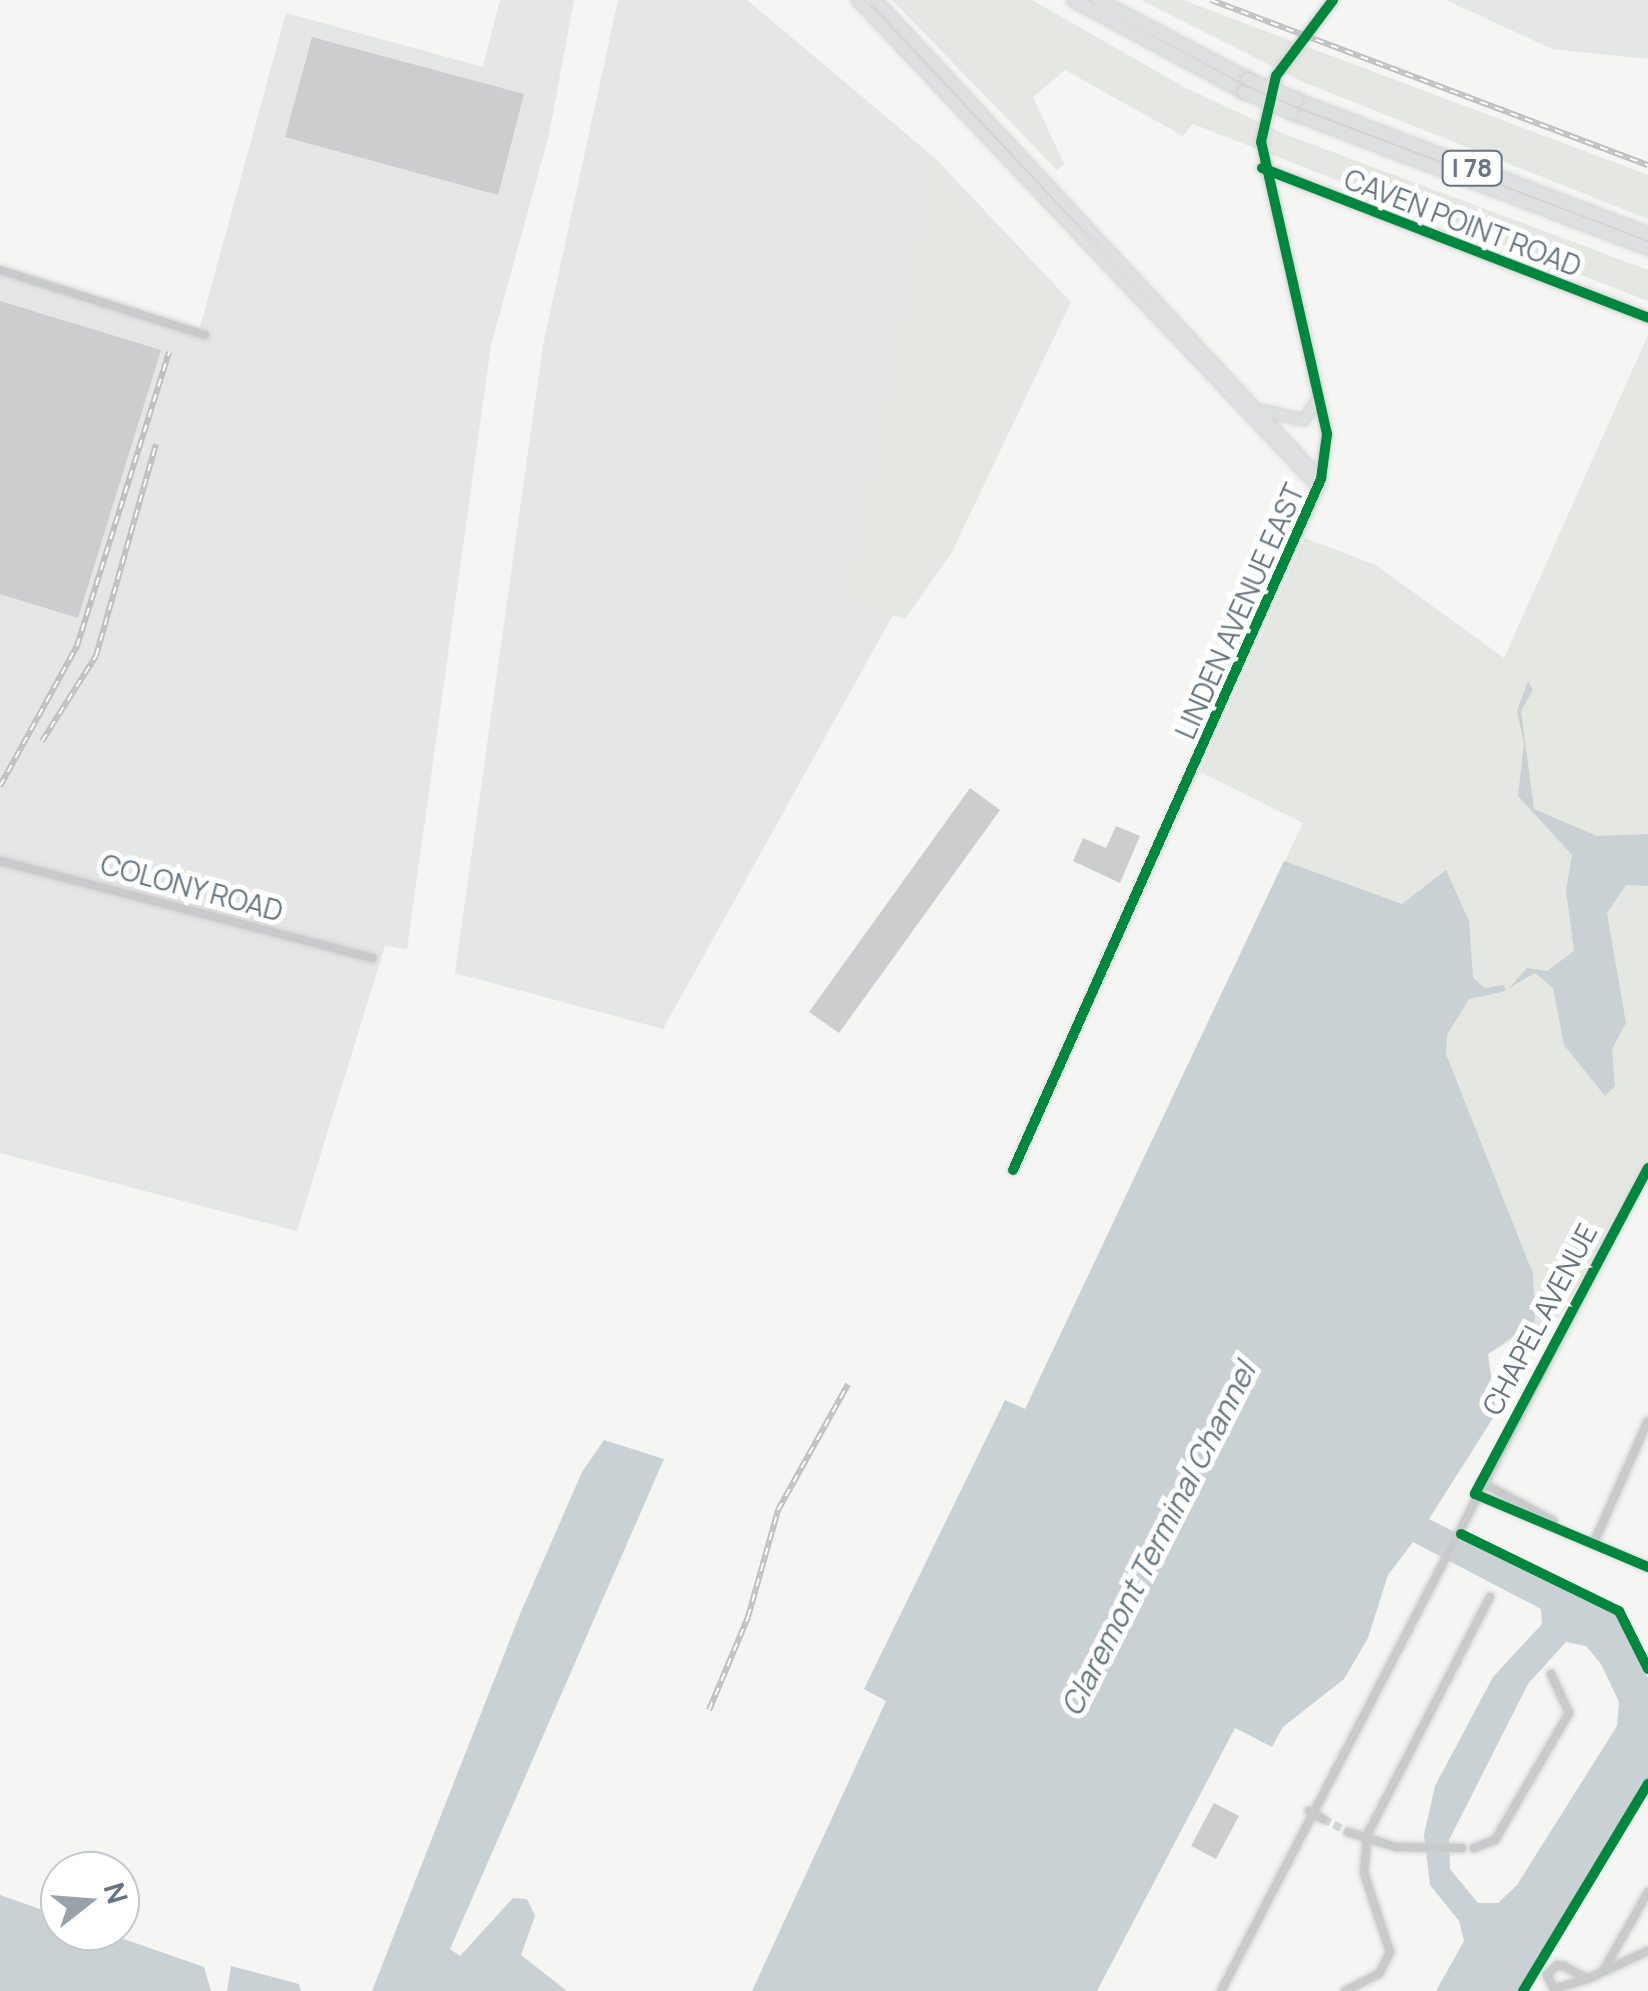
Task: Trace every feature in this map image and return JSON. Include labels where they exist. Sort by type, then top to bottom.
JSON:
[{"type":"highway","name":"I 78","points":[[1073,0],[1294,106],[1648,248]]},
{"type":"highway","name":"I 78","points":[[1098,0],[1246,85]]},
{"type":"highway","name":"I 78","points":[[1294,106],[1648,234]]},
{"type":"street","points":[[856,0],[1320,484]]},
{"type":"street","points":[[876,0],[1259,409],[1320,484]]},
{"type":"street","name":"LINDEN AVENUE EAST","points":[[1012,1170],[1320,484],[1327,441],[1262,168],[1267,94],[1333,0]]},
{"type":"street","name":"CAVEN POINT ROAD","points":[[1262,168],[1648,318]]},
{"type":"street","points":[[0,270],[205,336]]},
{"type":"street","points":[[1259,409],[1298,421],[1319,398]]},
{"type":"street","name":"COLONY ROAD","points":[[0,861],[372,958]]},
{"type":"street","name":"CHAPEL AVENUE","points":[[1221,1991],[1309,1811],[1648,1168]]},
{"type":"street","points":[[1595,1540],[1648,1421]]},
{"type":"street","points":[[1480,1482],[1561,1527]]},
{"type":"street","points":[[1475,1494],[1647,1563]]},
{"type":"street","points":[[1346,1991],[1382,1971],[1390,1952],[1366,1882],[1365,1840],[1490,1597]]},
{"type":"street","points":[[1474,1848],[1495,1840],[1570,1713],[1551,1674]]},
{"type":"street","points":[[1309,1811],[1323,1819]]},
{"type":"street","points":[[1348,1832],[1365,1840],[1458,1848]]},
{"type":"street","points":[[1602,1972],[1648,1892]]},
{"type":"street","points":[[1617,1946],[1630,1959]]},
{"type":"street","points":[[1587,1979],[1557,1965],[1547,1980],[1560,1990],[1587,1979],[1648,1951]]},
{"type":"shaded area","points":[[500,0],[574,0],[549,135],[491,345],[407,949],[385,946],[297,1231],[0,1153],[0,270],[199,331],[286,13],[483,67]]},
{"type":"shaded area","points":[[618,0],[747,0],[935,158],[847,600],[893,615],[663,1029],[455,973],[543,345]]},
{"type":"shaded area","points":[[892,0],[1032,0],[1184,87],[1282,133],[1648,270],[1648,301],[1193,124],[1183,136],[1065,70],[1033,97],[1064,164],[1057,170]]},
{"type":"shaded area","points":[[1141,0],[1183,0],[1648,175],[1648,219],[1303,82]]},
{"type":"shaded area","points":[[1446,0],[1648,0],[1648,59],[1552,49]]},
{"type":"shaded area","points":[[935,158],[1071,302],[952,552],[905,619],[847,601]]},
{"type":"shaded area","points":[[1648,335],[1648,1180],[1545,1338],[1531,1329],[1488,1354],[1496,1413],[1460,1471],[1258,916],[1303,823],[1200,772],[1305,538],[1376,565],[1504,658]]},
{"type":"water","points":[[1528,681],[1533,690],[1521,711],[1534,809],[1597,836],[1648,834],[1648,886],[1626,885],[1607,913],[1626,1023],[1612,1049],[1615,1086],[1605,1096],[1564,1045],[1553,988],[1535,973],[1509,988],[1527,968],[1547,971],[1574,951],[1566,890],[1572,855],[1518,796],[1524,743],[1517,711]]},
{"type":"water","name":"Claremont Terminal Channel","points":[[1284,861],[1402,904],[1446,870],[1469,921],[1473,978],[1485,988],[1504,985],[1506,991],[1469,999],[1447,1035],[1446,1054],[1533,1274],[1535,1321],[1488,1354],[1496,1413],[1429,1519],[1615,1613],[1648,1678],[1648,1779],[1519,1991],[1436,1991],[1464,1941],[1459,1921],[1430,1885],[1424,1835],[1435,1786],[1493,1677],[1542,1624],[1541,1609],[1413,1542],[1388,1575],[1368,1638],[1344,1679],[1283,1727],[1272,1747],[1235,1728],[1097,1991],[752,1991],[886,1701],[864,1689],[1005,1400],[1025,1409]],"holes":[[[1566,1642],[1586,1646],[1601,1664],[1619,1702],[1617,1726],[1517,1885],[1498,1903],[1478,1903],[1450,1869],[1449,1840],[1528,1684]]]},
{"type":"water","points":[[604,1440],[664,1459],[450,1949],[460,1956],[513,1898],[527,1899],[535,1916],[521,1955],[567,1991],[372,1991],[520,1614],[582,1472]]},
{"type":"water","points":[[0,1895],[40,1909],[40,1951],[140,1951],[140,1945],[204,1967],[211,1991],[0,1991]]},
{"type":"water","points":[[231,1966],[299,1984],[301,1991],[227,1991]]},
{"type":"building","points":[[312,37],[524,94],[498,195],[285,137]]},
{"type":"building","points":[[0,301],[161,350],[78,618],[0,594]]},
{"type":"building","points":[[970,788],[1000,810],[839,1033],[809,1012]]},
{"type":"building","points":[[1116,826],[1140,836],[1120,883],[1073,861],[1083,838],[1106,848]]},
{"type":"building","points":[[1214,1803],[1239,1816],[1216,1859],[1191,1846]]},
{"type":"tunnel","points":[[1323,1819],[1348,1832]]},
{"type":"railway","points":[[1211,0],[1648,165]]},
{"type":"railway","points":[[0,786],[77,646],[169,352]]},
{"type":"railway","points":[[42,741],[96,656],[156,444]]},
{"type":"railway","points":[[709,1710],[748,1617],[778,1510],[848,1384]]},
{"type":"cycle path","points":[[1013,1170],[1321,479],[1327,434],[1261,142],[1276,76],[1333,0]]},
{"type":"cycle path","points":[[1262,168],[1648,318]]},
{"type":"cycle path","points":[[1648,1168],[1475,1494],[1648,1567]]},
{"type":"cycle path","points":[[1461,1534],[1619,1611],[1648,1669]]},
{"type":"cycle path","points":[[1523,1991],[1648,1784]]}]
